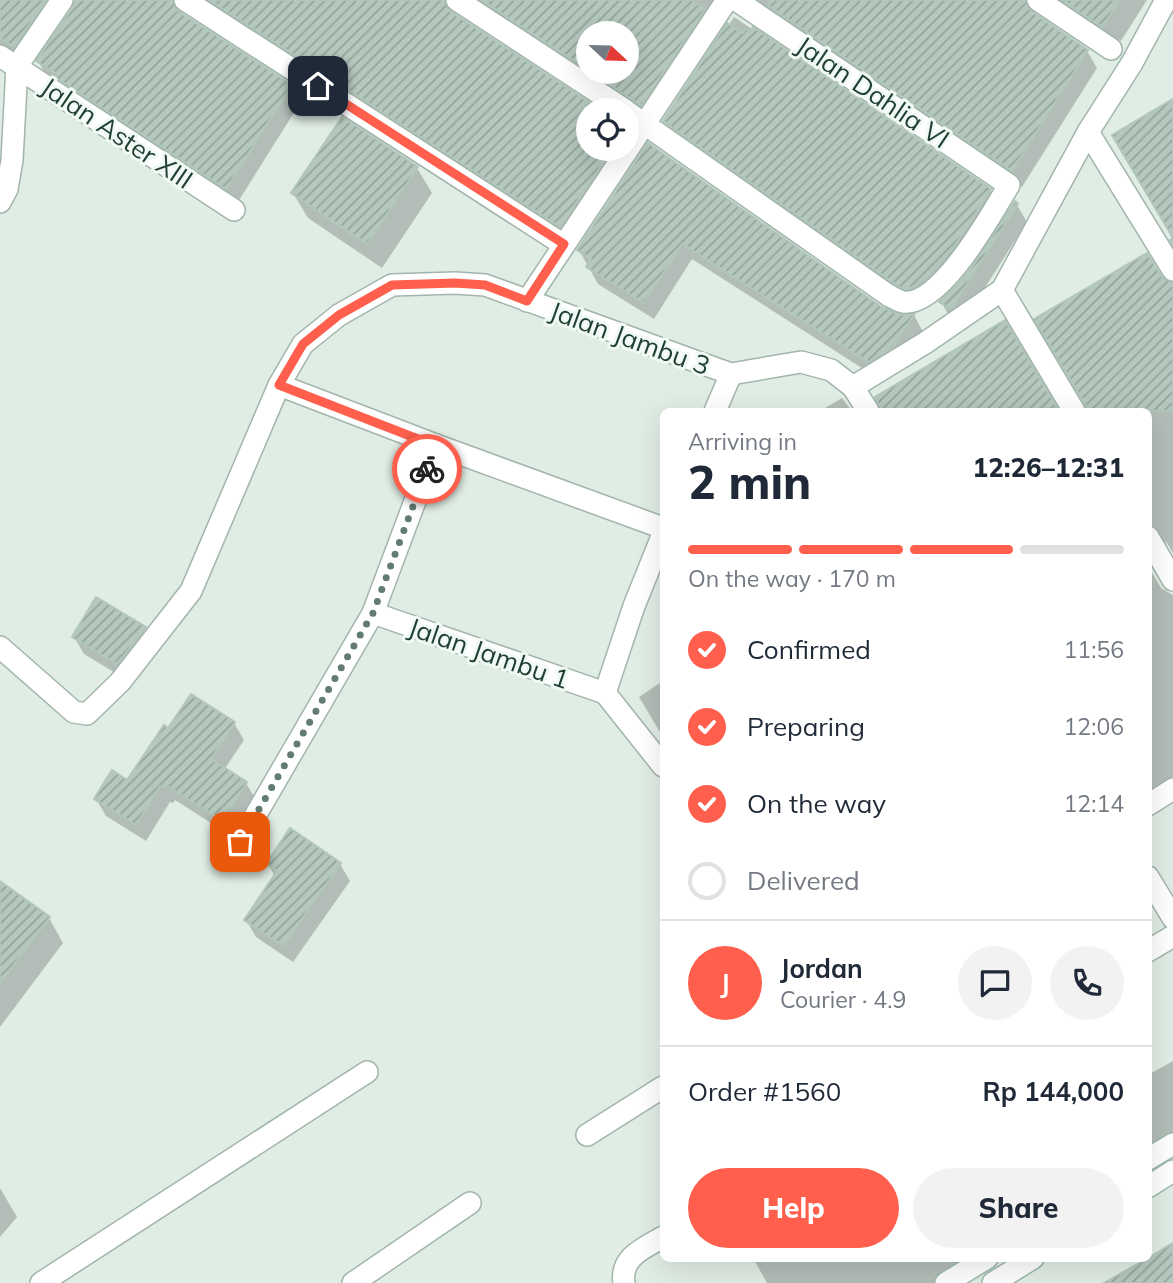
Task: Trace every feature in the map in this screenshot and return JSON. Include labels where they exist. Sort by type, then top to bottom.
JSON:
[{"type":"street","points":[[0,202],[7,189],[12,160],[9,61],[62,0]]},
{"type":"street","points":[[185,0],[564,244]]},
{"type":"street","points":[[457,0],[606,98]]},
{"type":"street","points":[[639,107],[727,0]]},
{"type":"street","name":"Jalan Dahlia VI","points":[[639,120],[888,295],[903,302],[935,291],[977,238],[1009,185],[736,0]]},
{"type":"street","points":[[1038,0],[1111,49]]},
{"type":"street","points":[[853,387],[925,343],[1002,290],[1088,132],[1132,63],[1166,0]]},
{"type":"street","name":"Jalan Aster XIII","points":[[9,61],[234,210]]},
{"type":"street","points":[[1088,132],[1173,270]]},
{"type":"street","points":[[527,301],[564,244],[608,161]]},
{"type":"street","name":"Jalan Jambu 3","points":[[0,647],[74,712],[87,714],[120,682],[191,591],[279,385],[303,344],[339,315],[392,285],[485,285],[730,374]]},
{"type":"street","points":[[1002,290],[1072,408]]},
{"type":"street","points":[[716,408],[730,374],[801,362],[831,370],[853,387],[866,408]]},
{"type":"street","points":[[279,385],[436,446],[660,527]]},
{"type":"street","points":[[240,842],[373,613],[436,446]]},
{"type":"street","points":[[660,541],[634,606],[605,693],[660,762]]},
{"type":"street","points":[[1152,544],[1173,579]]},
{"type":"street","name":"Jalan Jambu 1","points":[[373,613],[605,693]]},
{"type":"street","points":[[1152,802],[1173,789]]},
{"type":"street","points":[[1152,884],[1173,918]]},
{"type":"street","points":[[1152,949],[1173,936]]},
{"type":"street","points":[[41,1283],[367,1072]]},
{"type":"street","points":[[587,1135],[660,1089]]},
{"type":"street","points":[[1152,1157],[1173,1144]]},
{"type":"street","points":[[1152,1184],[1173,1171]]},
{"type":"street","points":[[353,1283],[470,1203]]},
{"type":"street","points":[[624,1283],[622,1273],[631,1256],[660,1239]]},
{"type":"street","points":[[946,1283],[980,1262]]},
{"type":"street","points":[[998,1272],[1023,1262]]},
{"type":"building","points":[[0,0],[46,0],[14,47],[0,38]]},
{"type":"building","points":[[75,0],[172,0],[178,11],[292,85],[226,189],[55,77],[57,74],[36,61]]},
{"type":"building","points":[[209,0],[444,0],[450,11],[583,98],[576,98],[576,161],[604,161],[560,227]]},
{"type":"building","points":[[481,0],[691,0],[705,9],[641,106],[639,98],[629,98],[609,84],[639,84],[639,21],[576,21],[576,62]]},
{"type":"building","points":[[770,0],[1025,0],[1031,11],[1088,50],[1012,171],[767,5]]},
{"type":"building","points":[[1062,0],[1120,0],[1102,27]]},
{"type":"building","points":[[727,23],[743,33],[745,29],[750,32],[753,27],[991,189],[953,248],[925,279],[904,289],[895,284],[663,121]]},
{"type":"building","points":[[1173,99],[1173,238],[1112,135]]},
{"type":"building","points":[[342,117],[418,167],[367,244],[291,193]]},
{"type":"building","points":[[648,143],[880,306],[900,315],[915,313],[893,347],[868,362],[682,244],[644,303],[586,267],[591,259],[577,250],[636,161],[639,161]]},
{"type":"building","points":[[1015,201],[1018,204],[951,309],[939,302],[974,264]]},
{"type":"building","points":[[1147,253],[1162,277],[1173,283],[1173,411],[1152,411],[1152,408],[1086,408],[1034,319]]},
{"type":"building","points":[[1005,320],[1057,408],[880,408],[875,397]]},
{"type":"building","points":[[96,597],[146,627],[117,664],[72,637]]},
{"type":"building","points":[[191,694],[235,722],[211,759],[247,782],[223,821],[165,785],[160,786],[136,825],[94,799],[112,770],[127,780],[164,725],[168,728]]},
{"type":"building","points":[[290,828],[341,863],[283,946],[244,920],[277,871],[266,864]]},
{"type":"building","points":[[0,881],[50,917],[0,983]]},
{"type":"building","points":[[1173,1243],[1173,1283],[1104,1283],[1141,1262],[1152,1262],[1152,1256]]},
{"type":"way so far","points":[[240,842],[373,613],[427,469]]},
{"type":"route","points":[[318,86],[564,244],[527,301],[485,285],[392,285],[339,315],[303,344],[279,385],[436,446],[427,469]]}]
